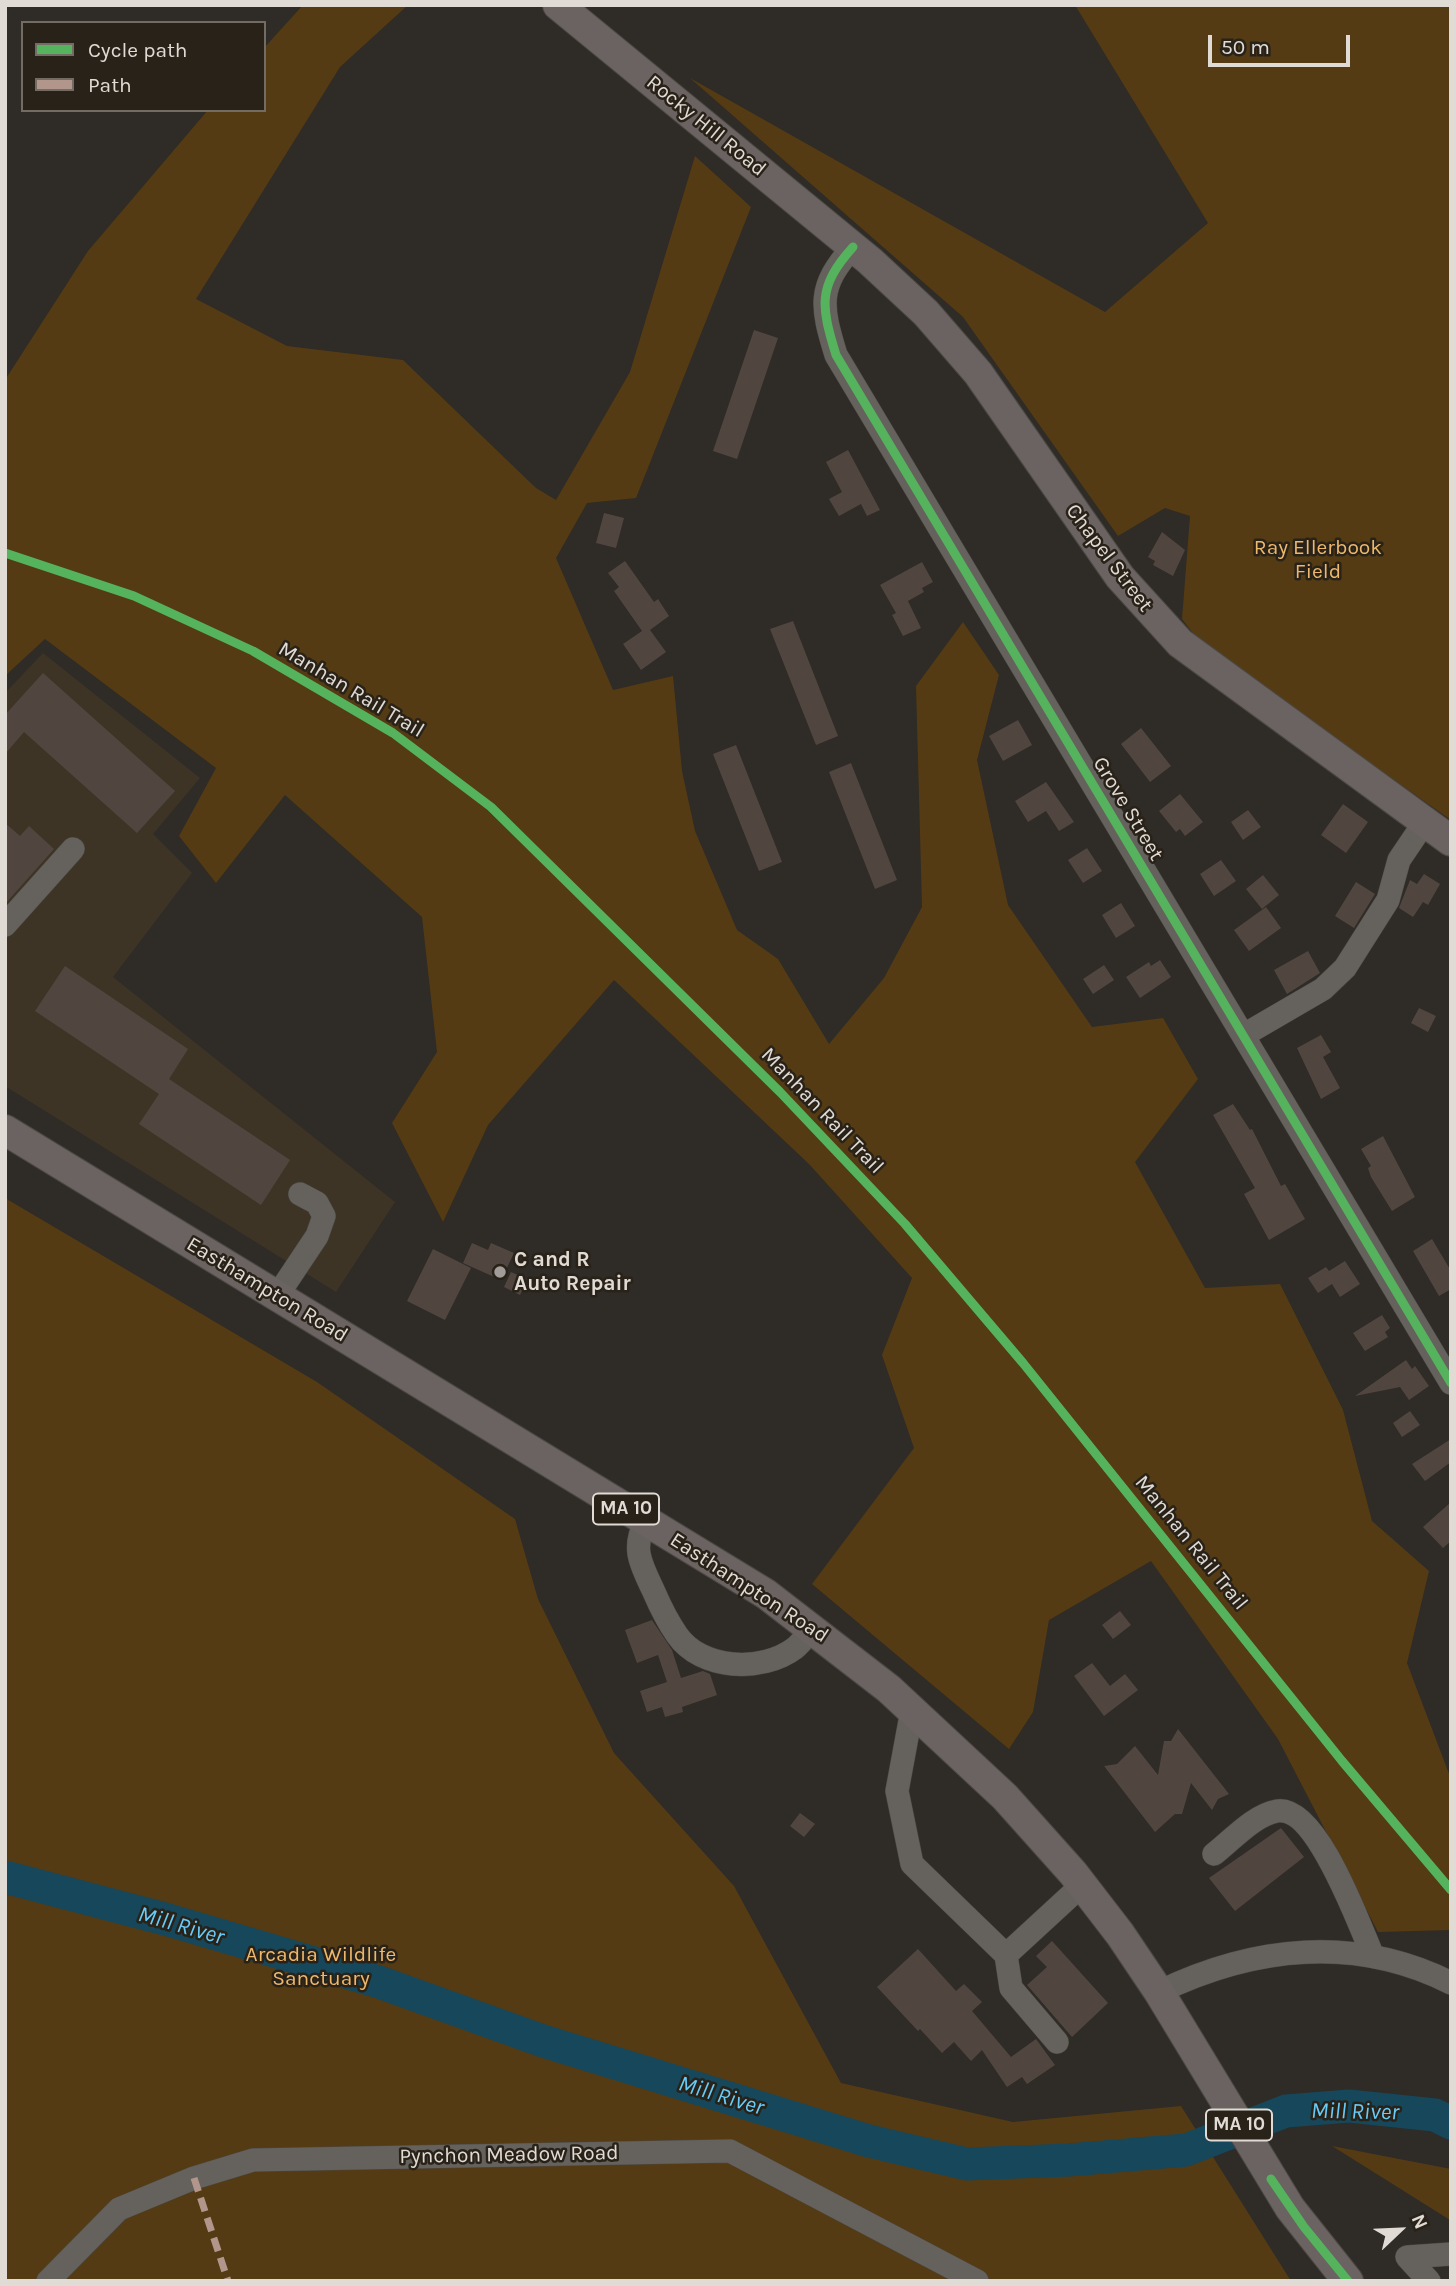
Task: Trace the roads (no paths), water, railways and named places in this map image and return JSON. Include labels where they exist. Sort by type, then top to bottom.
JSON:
[{"type":"main road","name":"Rocky Hill Road","points":[[558,5],[853,247]]},
{"type":"main road","name":"Chapel Street","points":[[853,247],[945,332],[978,373],[1120,577],[1153,617],[1204,662],[1451,841]]},
{"type":"main road","name":"Easthampton Road","points":[[5,1130],[766,1594],[813,1628],[912,1710],[1004,1797],[1082,1885],[1159,1992]]},
{"type":"main road","name":"MA 10","points":[[1159,1992],[1271,2179],[1290,2208],[1348,2281]]},
{"type":"street","name":"Grove Street","points":[[853,247],[827,281],[824,296],[825,320],[836,355],[1451,1383]]},
{"type":"street","points":[[1244,1035],[1323,989],[1345,968],[1388,900],[1399,860],[1424,823]]},
{"type":"street","points":[[5,925],[73,849]]},
{"type":"street","points":[[277,1296],[317,1236],[324,1216],[317,1203],[300,1195]]},
{"type":"street","points":[[646,1521],[637,1538],[643,1567],[678,1636],[700,1656],[740,1665],[764,1660],[794,1649],[813,1628]]},
{"type":"street","points":[[912,1710],[897,1791],[912,1864],[1006,1955],[1011,1988],[1057,2042]]},
{"type":"street","points":[[1214,1854],[1260,1818],[1277,1811],[1292,1812],[1305,1823],[1333,1867],[1372,1954]]},
{"type":"street","points":[[1006,1955],[1082,1885]]},
{"type":"street","points":[[1159,1992],[1208,1969],[1257,1957],[1340,1951],[1372,1954],[1418,1968],[1451,1983]]},
{"type":"street","name":"Pynchon Meadow Road","points":[[48,2281],[119,2209],[194,2178],[253,2160],[730,2151],[977,2281]]},
{"type":"street","points":[[1429,2281],[1407,2257],[1451,2253]]},
{"type":"waterway","name":"Mill River","points":[[5,1877],[165,1919],[379,1982],[543,2041],[869,2141],[967,2164],[1069,2160],[1186,2150],[1286,2111],[1349,2106],[1435,2115],[1451,2123]]},
{"type":"place","name":"C and R Auto Repair","points":[[500,1272]]},
{"type":"park label","name":"Ray Ellerbook Field","points":[[1318,560]]},
{"type":"park label","name":"Arcadia Wildlife Sanctuary","points":[[321,1967]]}]
